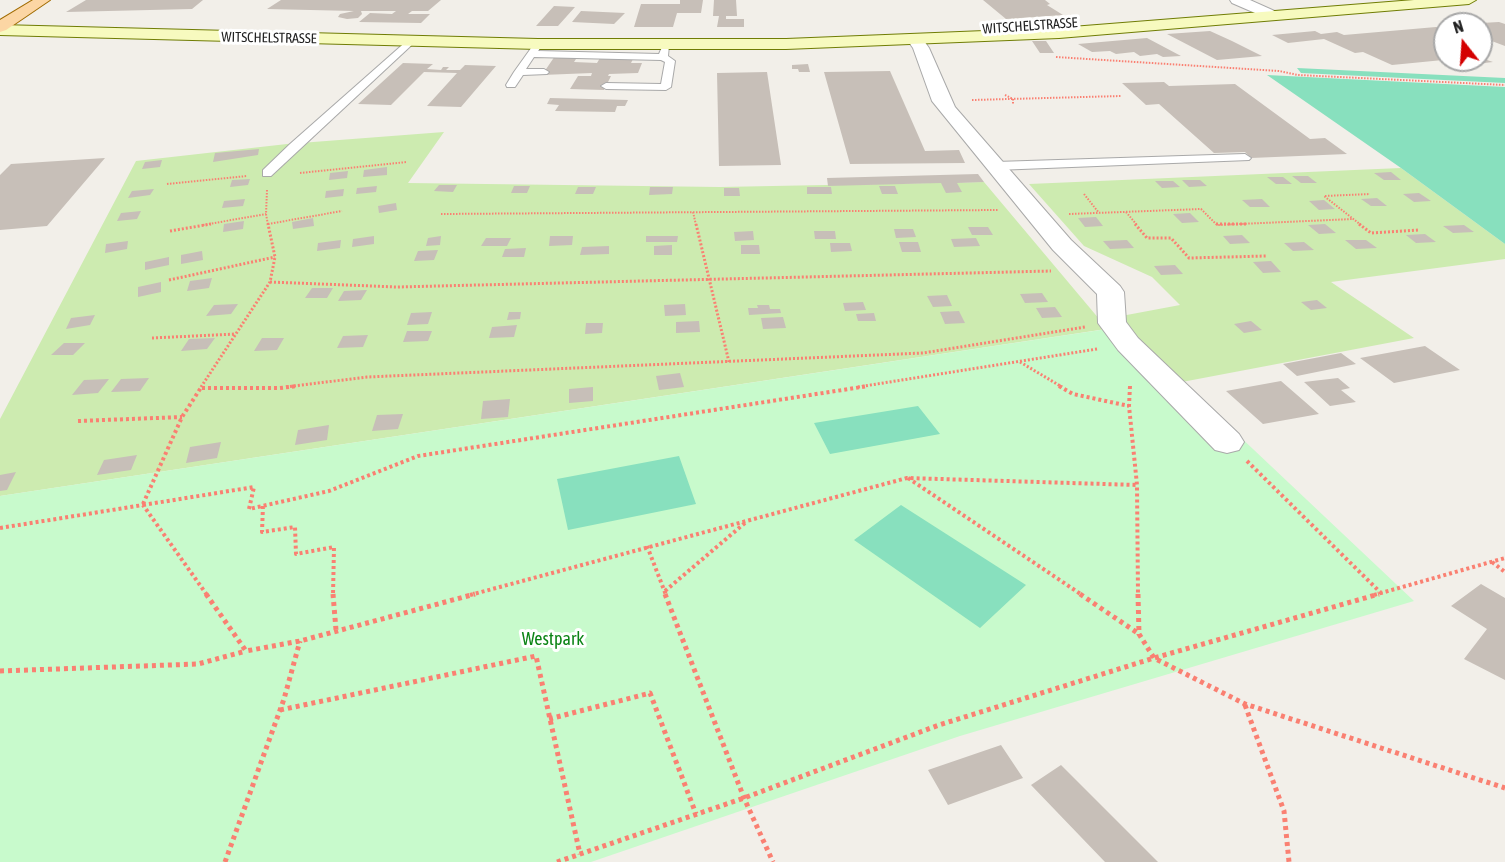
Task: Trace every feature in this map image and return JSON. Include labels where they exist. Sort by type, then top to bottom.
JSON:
[{"type":"main road","points":[[3,21],[18,0]]},
{"type":"main road","points":[[3,21],[43,0]]},
{"type":"street","points":[[1237,0],[1274,16]]},
{"type":"street","name":"WITSCHELSTRASSE","points":[[3,21],[288,28],[531,55],[969,29],[1380,0]]},
{"type":"street","name":"WITSCHELSTRASSE","points":[[672,46],[916,41],[1079,32],[1414,2],[1469,0]]},
{"type":"street","name":"WITSCHELSTRASSE","points":[[3,21],[273,38],[412,41],[531,55]]},
{"type":"street","points":[[273,38],[288,28]]},
{"type":"street","points":[[916,41],[921,48],[941,101],[1035,212],[1110,292],[1120,333],[1227,442]]},
{"type":"lane","points":[[267,175],[294,146],[412,41]]},
{"type":"lane","points":[[531,55],[585,59],[672,46]]},
{"type":"lane","points":[[672,46],[666,87],[609,83],[650,72],[654,62],[672,46]]},
{"type":"lane","points":[[531,55],[548,66],[531,55]]},
{"type":"lane","points":[[511,85],[531,55]]},
{"type":"lane","points":[[996,166],[1245,158]]},
{"type":"path","points":[[1050,57],[1280,71],[1298,75],[1505,85]]},
{"type":"path","points":[[1005,95],[1013,99]]},
{"type":"path","points":[[941,101],[1121,96]]},
{"type":"path","points":[[1013,99],[1013,104]]},
{"type":"path","points":[[167,184],[407,162]]},
{"type":"path","points":[[143,505],[182,417],[270,282],[275,257],[266,214],[267,175]]},
{"type":"path","points":[[1084,194],[1100,213]]},
{"type":"path","points":[[1370,194],[1324,196],[1371,233],[1419,230]]},
{"type":"path","points":[[441,214],[1100,213],[1201,209],[1217,225],[1353,219]]},
{"type":"path","points":[[268,224],[342,211]]},
{"type":"path","points":[[693,212],[729,362]]},
{"type":"path","points":[[1126,212],[1147,238],[1171,238],[1189,258],[1266,256]]},
{"type":"path","points":[[170,231],[266,214]]},
{"type":"path","points":[[169,280],[275,257]]},
{"type":"path","points":[[270,282],[397,287],[1088,270]]},
{"type":"path","points":[[202,388],[280,388],[368,377],[923,353],[1120,333]]},
{"type":"path","points":[[0,528],[254,487],[249,509],[329,491],[418,456],[1018,362],[1120,333]]},
{"type":"path","points":[[1120,333],[1137,485],[1140,634]]},
{"type":"path","points":[[152,338],[236,334]]},
{"type":"path","points":[[1018,362],[1072,394],[1129,406]]},
{"type":"path","points":[[78,421],[182,417]]},
{"type":"path","points":[[1227,442],[1382,594]]},
{"type":"path","points":[[0,671],[198,664],[246,651],[300,641],[907,478],[1137,485]]},
{"type":"path","points":[[907,478],[1140,634],[1154,658],[1245,704],[1505,788]]},
{"type":"path","points":[[143,505],[246,651]]},
{"type":"path","points":[[263,506],[262,532],[295,527],[296,554],[334,547],[332,576],[336,630]]},
{"type":"path","points":[[665,591],[749,519]]},
{"type":"path","points":[[647,546],[744,798],[772,862]]},
{"type":"path","points":[[557,862],[744,798],[939,724],[1154,658],[1505,558]]},
{"type":"path","points":[[1491,561],[1505,572]]},
{"type":"path","points":[[225,862],[280,710],[300,641]]},
{"type":"path","points":[[280,710],[536,656],[580,854]]},
{"type":"path","points":[[549,718],[650,693],[696,814]]},
{"type":"path","points":[[1245,704],[1284,811],[1289,862]]},
{"type":"green space","points":[[1297,68],[1505,78],[1505,83],[1301,73]]},
{"type":"green space","points":[[1267,75],[1505,87],[1505,244],[1401,168]]},
{"type":"green space","points":[[444,132],[408,183],[720,187],[984,182],[1100,320],[1180,305],[1152,277],[1084,246],[1029,184],[1401,168],[1505,244],[1505,259],[1331,282],[1414,338],[1182,382],[1126,326],[0,496],[0,419],[136,161],[287,144]]},
{"type":"green space","name":"Westpark","points":[[1127,326],[1182,382],[1414,601],[960,736],[591,862],[0,862],[0,496]]},
{"type":"green space","points":[[918,406],[940,434],[830,454],[814,423]]},
{"type":"green space","points":[[679,456],[696,504],[568,530],[557,479]]},
{"type":"green space","points":[[901,505],[1026,585],[980,628],[854,540]]},
{"type":"building","points":[[86,0],[203,0],[192,9],[66,12]]},
{"type":"building","points":[[281,0],[441,0],[428,11],[412,11],[408,14],[430,14],[421,23],[359,22],[370,13],[392,14],[396,11],[361,11],[362,14],[358,18],[347,19],[338,17],[340,14],[354,11],[267,9]]},
{"type":"building","points":[[680,0],[703,0],[701,13],[677,13],[673,27],[634,27],[641,4],[680,4]]},
{"type":"building","points":[[714,0],[736,0],[737,16],[726,16],[726,19],[744,19],[744,27],[717,27],[719,16],[713,16]]},
{"type":"building","points":[[983,0],[1045,0],[1050,4],[1047,5],[1063,15],[1006,19]]},
{"type":"building","points":[[554,6],[575,7],[558,26],[536,26]]},
{"type":"building","points":[[581,11],[625,13],[614,24],[572,22]]},
{"type":"building","points":[[1493,22],[1505,24],[1505,46],[1493,42]]},
{"type":"building","points":[[1433,27],[1433,61],[1392,65],[1363,52],[1355,53],[1324,39],[1288,43],[1272,35],[1315,31],[1321,34],[1337,32],[1344,35]]},
{"type":"building","points":[[1210,31],[1262,56],[1217,60],[1167,34]]},
{"type":"building","points":[[1147,38],[1181,56],[1163,57],[1157,54],[1140,56],[1134,52],[1116,54],[1110,51],[1092,52],[1078,44]]},
{"type":"building","points":[[1032,41],[1046,41],[1054,53],[1040,53]]},
{"type":"building","points":[[555,56],[578,56],[574,62],[597,63],[600,58],[633,59],[631,63],[642,63],[638,73],[609,74],[608,76],[611,76],[604,90],[570,89],[578,76],[591,76],[592,73],[542,75]]},
{"type":"building","points":[[403,63],[433,64],[427,69],[441,70],[443,67],[449,67],[446,70],[460,70],[465,65],[496,66],[461,107],[427,106],[457,73],[424,72],[391,105],[358,104]]},
{"type":"building","points":[[808,64],[810,72],[799,72],[798,69],[792,69],[792,65]]},
{"type":"building","points":[[890,71],[925,151],[959,150],[965,163],[850,164],[824,72]]},
{"type":"building","points":[[767,72],[781,165],[719,166],[717,73]]},
{"type":"building","points":[[1164,82],[1169,86],[1235,84],[1310,139],[1325,138],[1347,154],[1251,158],[1245,152],[1214,153],[1159,104],[1146,105],[1122,83]]},
{"type":"building","points":[[550,98],[628,100],[625,106],[617,106],[615,112],[555,111],[559,105],[547,104]]},
{"type":"building","points":[[259,149],[258,155],[213,162],[215,153]]},
{"type":"building","points":[[105,158],[47,226],[0,230],[0,175],[11,164]]},
{"type":"building","points":[[162,160],[160,167],[142,169],[145,162]]},
{"type":"building","points":[[387,167],[387,175],[363,177],[364,170]]},
{"type":"building","points":[[348,171],[347,178],[329,180],[330,173]]},
{"type":"building","points":[[1391,172],[1401,180],[1384,180],[1374,173]]},
{"type":"building","points":[[978,174],[984,182],[957,183],[962,192],[946,193],[941,183],[828,186],[827,178]]},
{"type":"building","points":[[1292,176],[1308,176],[1317,183],[1301,183]]},
{"type":"building","points":[[1267,177],[1283,177],[1292,184],[1276,184]]},
{"type":"building","points":[[250,179],[248,185],[230,187],[232,180]]},
{"type":"building","points":[[1182,180],[1200,180],[1207,186],[1189,187]]},
{"type":"building","points":[[1155,181],[1173,181],[1180,187],[1162,188]]},
{"type":"building","points":[[439,185],[457,185],[453,192],[434,191]]},
{"type":"building","points":[[377,186],[376,192],[356,194],[357,188]]},
{"type":"building","points":[[514,186],[530,186],[527,193],[511,193]]},
{"type":"building","points":[[879,186],[895,186],[898,194],[882,194]]},
{"type":"building","points":[[578,187],[596,187],[593,194],[575,194]]},
{"type":"building","points":[[650,187],[673,187],[672,194],[649,195]]},
{"type":"building","points":[[807,187],[831,187],[832,194],[807,194]]},
{"type":"building","points":[[724,188],[739,188],[740,196],[724,196]]},
{"type":"building","points":[[154,189],[150,195],[128,198],[132,191]]},
{"type":"building","points":[[344,189],[343,196],[325,198],[326,191]]},
{"type":"building","points":[[1419,193],[1431,201],[1414,202],[1403,194]]},
{"type":"building","points":[[1377,198],[1387,206],[1371,206],[1361,199]]},
{"type":"building","points":[[245,199],[243,206],[222,208],[224,201]]},
{"type":"building","points":[[1262,199],[1270,207],[1250,207],[1242,200]]},
{"type":"building","points":[[1324,200],[1335,209],[1319,210],[1309,201]]},
{"type":"building","points":[[396,203],[397,210],[379,213],[378,206]]},
{"type":"building","points":[[141,211],[137,219],[117,221],[121,213]]},
{"type":"building","points":[[1190,213],[1199,222],[1182,223],[1173,214]]},
{"type":"building","points":[[1096,217],[1103,226],[1085,227],[1078,218]]},
{"type":"building","points":[[313,218],[314,226],[293,229],[292,222]]},
{"type":"building","points":[[244,221],[243,229],[223,232],[224,224]]},
{"type":"building","points":[[1325,224],[1336,233],[1319,234],[1308,225]]},
{"type":"building","points":[[1464,225],[1474,232],[1453,233],[1443,226]]},
{"type":"building","points":[[968,227],[988,227],[993,235],[972,235]]},
{"type":"building","points":[[894,229],[913,229],[916,237],[896,238]]},
{"type":"building","points":[[753,231],[754,240],[735,241],[734,232]]},
{"type":"building","points":[[814,231],[835,231],[836,239],[815,239]]},
{"type":"building","points":[[1425,234],[1436,242],[1416,243],[1406,235]]},
{"type":"building","points":[[1242,235],[1250,243],[1230,244],[1223,236]]},
{"type":"building","points":[[374,236],[374,244],[352,247],[353,239]]},
{"type":"building","points":[[441,236],[440,245],[426,246],[428,238]]},
{"type":"building","points":[[550,236],[573,236],[572,245],[549,246]]},
{"type":"building","points":[[646,236],[678,236],[677,242],[646,242]]},
{"type":"building","points":[[486,238],[511,238],[507,246],[481,246]]},
{"type":"building","points":[[976,238],[980,246],[954,247],[951,239]]},
{"type":"building","points":[[341,240],[340,248],[317,251],[318,243]]},
{"type":"building","points":[[1127,240],[1134,248],[1110,249],[1103,241]]},
{"type":"building","points":[[1345,240],[1366,240],[1377,248],[1356,249]]},
{"type":"building","points":[[128,241],[127,249],[105,253],[106,244]]},
{"type":"building","points":[[899,242],[918,242],[921,252],[902,252]]},
{"type":"building","points":[[1304,242],[1314,250],[1293,251],[1284,243]]},
{"type":"building","points":[[830,243],[850,243],[852,251],[831,252]]},
{"type":"building","points":[[672,245],[672,255],[654,255],[654,246]]},
{"type":"building","points":[[741,245],[759,245],[760,254],[741,254]]},
{"type":"building","points":[[609,246],[609,254],[580,255],[582,247]]},
{"type":"building","points":[[526,248],[524,257],[502,257],[505,249]]},
{"type":"building","points":[[438,250],[434,260],[414,261],[418,251]]},
{"type":"building","points":[[202,251],[203,260],[181,264],[181,255]]},
{"type":"building","points":[[169,257],[169,265],[145,270],[145,262]]},
{"type":"building","points":[[1271,261],[1281,272],[1263,273],[1253,262]]},
{"type":"building","points":[[1175,265],[1183,274],[1161,275],[1154,266]]},
{"type":"building","points":[[212,278],[209,288],[187,291],[190,281]]},
{"type":"building","points":[[161,282],[161,292],[138,297],[138,287]]},
{"type":"building","points":[[312,288],[333,288],[327,298],[305,298]]},
{"type":"building","points":[[367,290],[361,300],[338,301],[344,291]]},
{"type":"building","points":[[1042,293],[1048,302],[1025,303],[1020,294]]},
{"type":"building","points":[[947,295],[952,306],[933,307],[927,296]]},
{"type":"building","points":[[1317,300],[1327,308],[1311,310],[1301,302]]},
{"type":"building","points":[[863,302],[866,310],[845,311],[843,303]]},
{"type":"building","points":[[238,304],[231,314],[206,316],[214,305]]},
{"type":"building","points":[[685,304],[686,315],[665,316],[664,305]]},
{"type":"building","points":[[757,305],[769,305],[770,309],[780,309],[781,313],[749,315],[748,308],[758,308]]},
{"type":"building","points":[[1055,307],[1062,317],[1042,318],[1036,308]]},
{"type":"building","points":[[959,311],[965,323],[945,324],[940,312]]},
{"type":"building","points":[[432,312],[428,324],[407,325],[411,313]]},
{"type":"building","points":[[509,312],[521,312],[520,319],[507,320]]},
{"type":"building","points":[[874,313],[876,321],[858,321],[856,314]]},
{"type":"building","points":[[95,315],[90,325],[66,329],[71,318]]},
{"type":"building","points":[[783,317],[786,328],[763,329],[761,318]]},
{"type":"building","points":[[699,321],[700,332],[676,333],[676,322]]},
{"type":"building","points":[[1251,321],[1262,330],[1244,333],[1234,324]]},
{"type":"building","points":[[586,323],[603,323],[602,333],[585,334]]},
{"type":"building","points":[[517,325],[514,337],[489,338],[492,327]]},
{"type":"building","points":[[407,331],[432,331],[428,341],[403,342]]},
{"type":"building","points":[[368,335],[363,347],[337,348],[343,336]]},
{"type":"building","points":[[215,338],[207,349],[181,351],[189,339]]},
{"type":"building","points":[[262,338],[284,338],[277,350],[254,351]]},
{"type":"building","points":[[64,343],[85,343],[73,355],[51,355]]},
{"type":"building","points":[[1425,346],[1460,370],[1394,383],[1360,358]]},
{"type":"building","points":[[1341,353],[1356,364],[1297,376],[1283,364]]},
{"type":"building","points":[[680,373],[684,387],[659,390],[656,376]]},
{"type":"building","points":[[149,378],[140,391],[111,392],[121,379]]},
{"type":"building","points":[[1338,378],[1350,388],[1341,390],[1356,402],[1330,406],[1304,382]]},
{"type":"building","points":[[109,379],[98,393],[72,395],[84,380]]},
{"type":"building","points":[[1281,381],[1319,414],[1263,424],[1226,391]]},
{"type":"building","points":[[593,387],[593,401],[569,403],[569,389]]},
{"type":"building","points":[[510,399],[508,417],[481,419],[483,401]]},
{"type":"building","points":[[403,414],[398,429],[372,431],[377,415]]},
{"type":"building","points":[[329,425],[327,440],[295,445],[298,430]]},
{"type":"building","points":[[221,442],[217,458],[186,463],[190,447]]},
{"type":"building","points":[[137,455],[131,470],[97,475],[104,460]]},
{"type":"building","points":[[16,472],[7,490],[0,491],[0,475]]},
{"type":"building","points":[[1481,584],[1505,598],[1505,680],[1464,659],[1487,629],[1451,606]]},
{"type":"building","points":[[1001,745],[1023,778],[948,805],[928,770]]},
{"type":"building","points":[[1061,765],[1158,862],[1105,862],[1031,785]]}]
